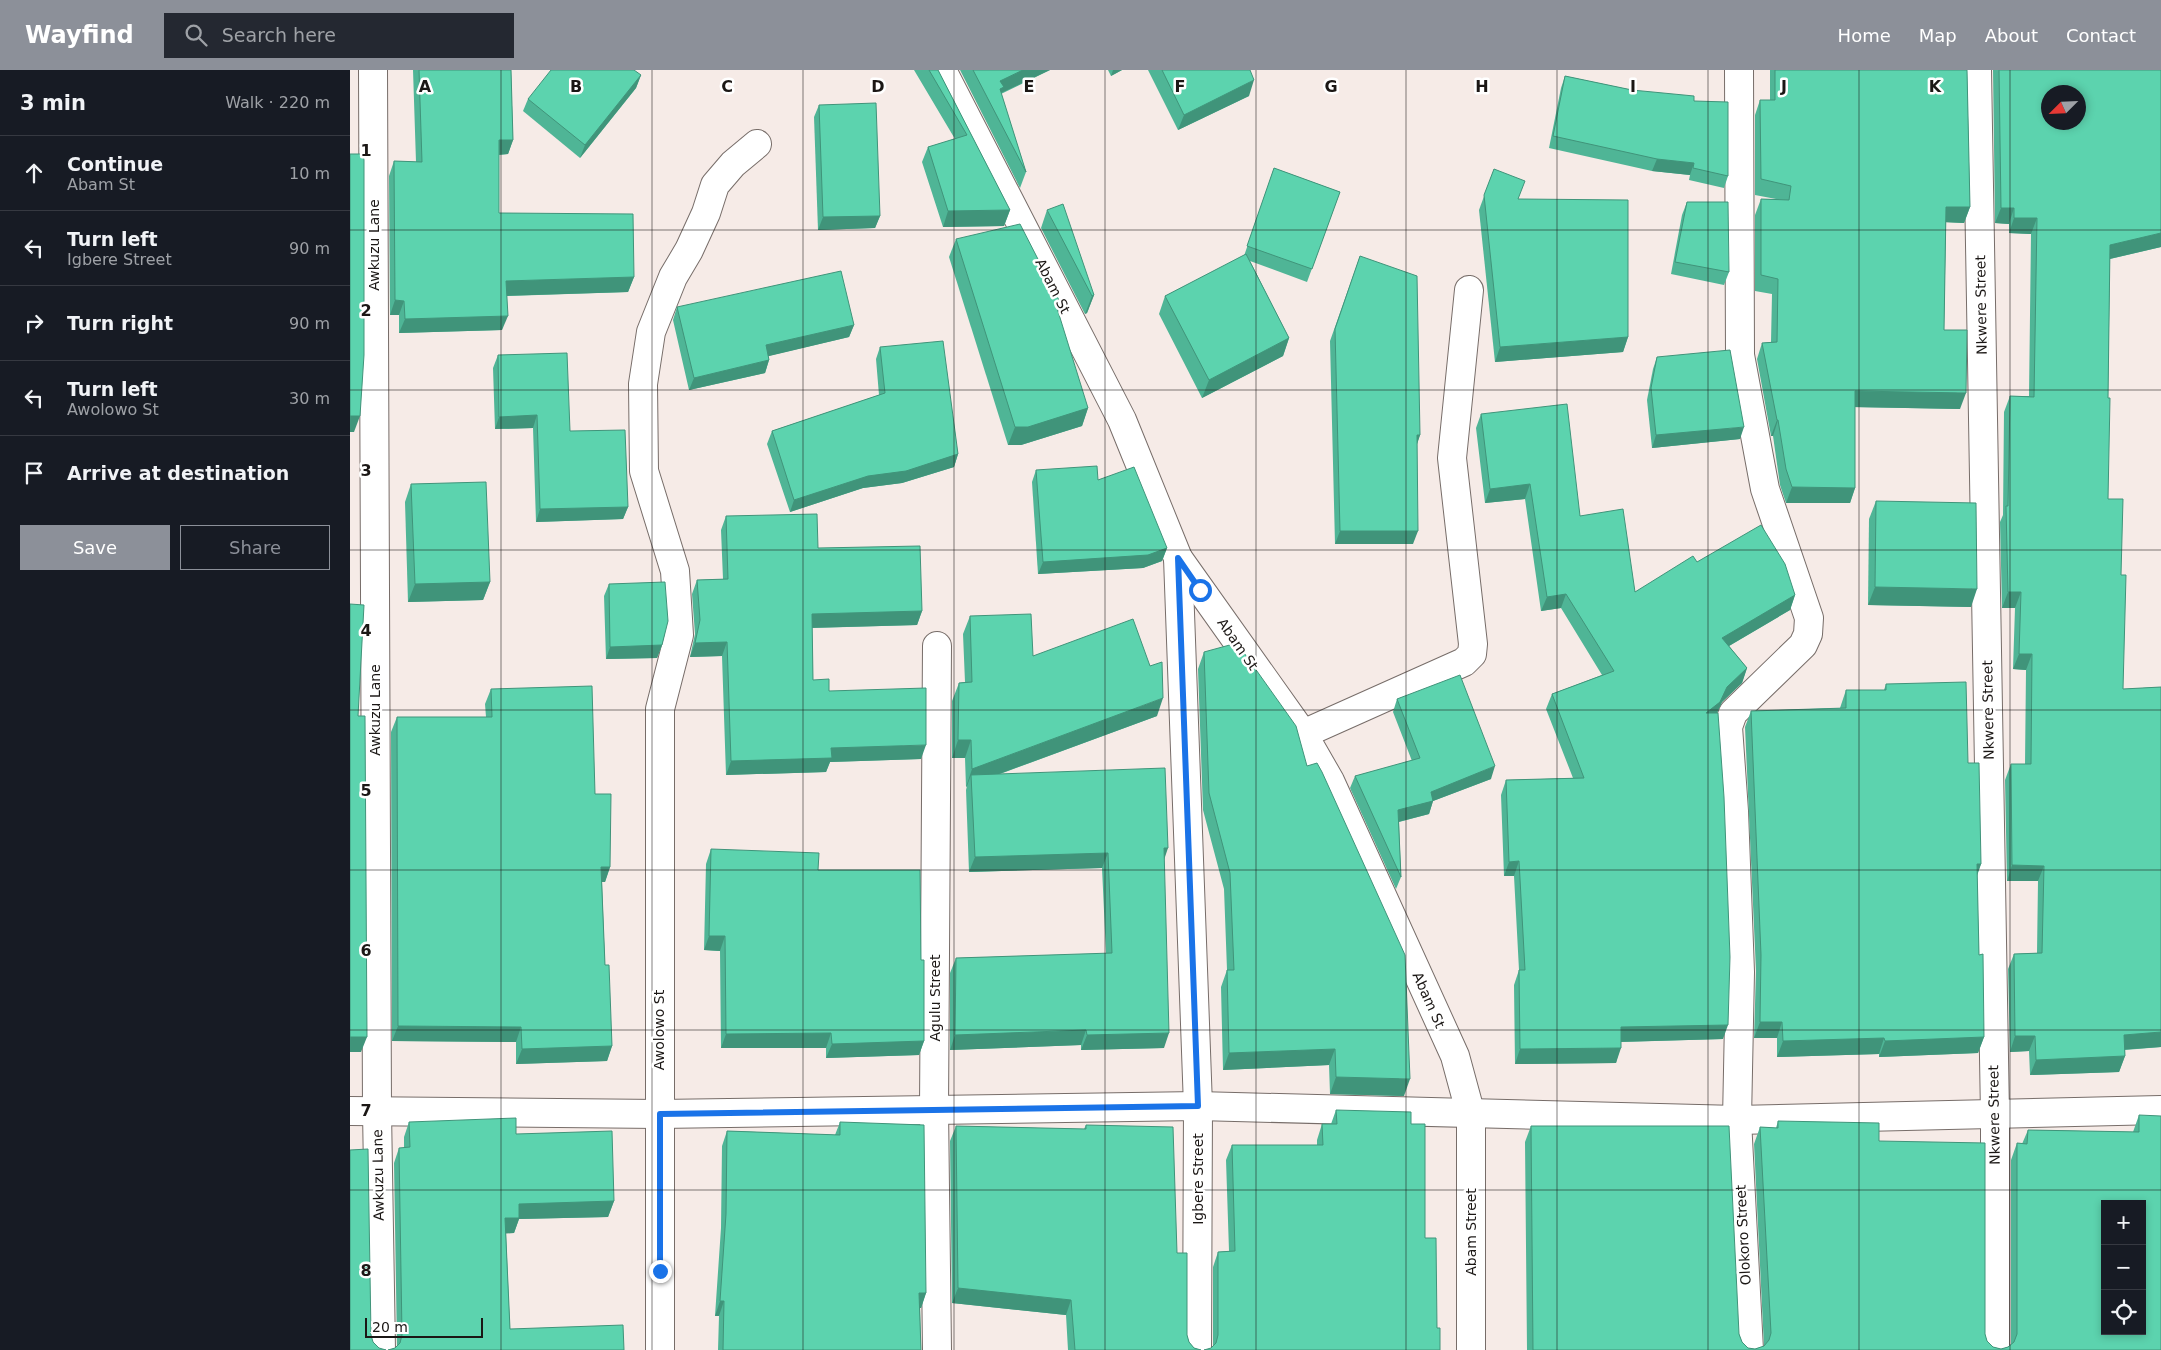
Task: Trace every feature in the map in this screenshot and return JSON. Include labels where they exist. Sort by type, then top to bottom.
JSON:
[{"type":"street","name":"Awkuzu Lane","points":[[373,70],[377,1111],[381,1350]]},
{"type":"street","name":"Abam St","points":[[942,70],[1122,420],[1178,558],[1302,734],[1330,782],[1454,1056],[1471,1114]]},
{"type":"street","name":"Olokoro Street","points":[[1739,70],[1740,355],[1765,490],[1808,618],[1808,634],[1803,645],[1733,712],[1728,727],[1740,972],[1737,1120],[1749,1350]]},
{"type":"street","name":"Nkwere Street","points":[[1977,70],[1995,1115],[1995,1350]]},
{"type":"street","name":"Awolowo St","points":[[660,1350],[660,709],[679,635],[675,571],[644,471],[643,384],[651,332],[673,277],[689,250],[706,212],[715,185],[733,164],[757,144]]},
{"type":"street","points":[[1302,734],[1464,662],[1472,654],[1473,644],[1452,458],[1469,290]]},
{"type":"street","name":"Igbere Street","points":[[1178,558],[1198,1106],[1197,1350]]},
{"type":"street","name":"Agulu Street","points":[[937,1350],[934,1109],[938,646]]},
{"type":"street","points":[[350,1111],[660,1114],[1198,1106],[1737,1120],[2161,1110]]},
{"type":"street","name":"Abam Street","points":[[1471,1114],[1471,1350]]},
{"type":"building","points":[[419,70],[511,70],[513,140],[499,140],[499,213],[633,214],[634,277],[506,281],[508,316],[405,319],[404,301],[395,300],[394,161],[422,162]]},
{"type":"building","points":[[551,70],[634,70],[641,75],[585,145],[528,99]]},
{"type":"building","points":[[929,70],[938,70],[1010,210],[948,211],[928,147],[967,135]]},
{"type":"building","points":[[973,70],[1023,70],[1000,81],[1004,87],[1000,89],[1026,172]]},
{"type":"building","points":[[1162,70],[1250,70],[1254,80],[1184,115]]},
{"type":"building","points":[[1775,70],[1967,70],[1970,207],[1946,207],[1944,330],[1967,330],[1966,393],[1855,391],[1855,488],[1792,487],[1786,469],[1762,343],[1777,342],[1778,279],[1761,275],[1761,199],[1789,200],[1791,186],[1761,179],[1760,100],[1775,100]]},
{"type":"building","points":[[1999,70],[2161,70],[2161,233],[2110,245],[2108,499],[2123,499],[2121,575],[2126,575],[2123,689],[2161,687],[2161,1032],[2124,1035],[2125,1056],[2036,1060],[2035,1036],[2015,1036],[2014,954],[2042,953],[2044,866],[2012,865],[2011,764],[2031,764],[2032,654],[2019,654],[2021,592],[2008,592],[2006,506],[2008,506],[2010,396],[2034,397],[2037,218],[2014,218],[2014,208],[2001,208]]},
{"type":"building","points":[[1565,76],[1632,90],[1694,96],[1694,101],[1728,102],[1728,176],[1693,168],[1694,163],[1657,159],[1553,136]]},
{"type":"building","points":[[876,103],[880,216],[823,217],[819,105]]},
{"type":"building","points":[[350,154],[363,154],[364,160],[364,355],[360,416],[350,416]]},
{"type":"building","points":[[1274,168],[1340,192],[1312,269],[1247,246]]},
{"type":"building","points":[[1494,169],[1525,181],[1518,199],[1628,200],[1628,337],[1500,347],[1484,195]]},
{"type":"building","points":[[1687,202],[1728,202],[1729,272],[1675,262]]},
{"type":"building","points":[[1063,204],[1094,295],[1092,296],[1047,210]]},
{"type":"building","points":[[1020,224],[1062,306],[1057,308],[1088,408],[1028,427],[1015,427],[956,239]]},
{"type":"building","points":[[1246,254],[1289,338],[1209,380],[1165,296]]},
{"type":"building","points":[[1360,256],[1417,276],[1420,435],[1417,435],[1418,531],[1340,531],[1335,329]]},
{"type":"building","points":[[841,271],[854,325],[766,345],[769,360],[694,378],[677,307]]},
{"type":"building","points":[[943,341],[958,454],[906,471],[868,476],[794,500],[772,431],[885,393],[880,347]]},
{"type":"building","points":[[1730,350],[1744,427],[1656,435],[1651,388],[1657,357]]},
{"type":"building","points":[[567,353],[570,431],[625,430],[628,507],[540,509],[537,415],[499,417],[498,355]]},
{"type":"building","points":[[1567,404],[1580,516],[1623,509],[1635,592],[1693,556],[1697,562],[1761,525],[1785,564],[1795,595],[1722,638],[1747,668],[1727,687],[1720,702],[1706,713],[1718,713],[1724,797],[1730,957],[1728,1025],[1621,1027],[1621,1048],[1520,1049],[1519,970],[1525,970],[1519,861],[1509,862],[1506,780],[1584,778],[1552,694],[1614,671],[1566,594],[1547,597],[1530,484],[1490,489],[1481,414]]},
{"type":"building","points":[[1097,466],[1098,480],[1134,467],[1167,548],[1148,555],[1043,562],[1036,470]]},
{"type":"building","points":[[486,482],[490,582],[415,584],[411,484]]},
{"type":"building","points":[[1876,501],[1976,503],[1977,589],[1875,587]]},
{"type":"building","points":[[817,514],[818,548],[920,546],[922,611],[812,614],[813,680],[829,679],[829,691],[926,688],[926,745],[831,748],[832,758],[731,761],[727,642],[695,643],[700,620],[697,580],[728,579],[726,516]]},
{"type":"building","points":[[665,582],[668,621],[662,645],[610,647],[609,584]]},
{"type":"building","points":[[350,604],[364,605],[358,716],[365,716],[367,1037],[350,1037]]},
{"type":"building","points":[[1031,614],[1033,656],[1133,619],[1150,666],[1162,662],[1163,698],[972,769],[971,740],[958,740],[959,683],[972,682],[970,616]]},
{"type":"building","points":[[1237,643],[1296,726],[1307,766],[1317,763],[1322,772],[1405,955],[1410,1079],[1336,1077],[1335,1049],[1229,1053],[1227,970],[1234,970],[1230,873],[1209,793],[1204,652]]},
{"type":"building","points":[[1460,675],[1495,766],[1431,792],[1433,801],[1398,810],[1401,877],[1355,776],[1420,758],[1397,699]]},
{"type":"building","points":[[1966,682],[1968,763],[1979,763],[1981,864],[1977,864],[1979,955],[1983,954],[1984,1037],[1885,1041],[1884,1038],[1783,1041],[1782,1022],[1760,1022],[1761,955],[1751,711],[1846,708],[1846,690],[1886,690],[1886,684]]},
{"type":"building","points":[[592,686],[595,794],[611,794],[610,867],[601,867],[605,965],[609,965],[612,1046],[522,1049],[521,1027],[398,1026],[397,717],[492,717],[491,689]]},
{"type":"building","points":[[1165,768],[1168,848],[1164,848],[1169,1033],[1087,1035],[1086,1030],[955,1035],[956,958],[1112,953],[1108,853],[975,857],[971,775]]},
{"type":"building","points":[[711,849],[819,853],[818,870],[920,870],[921,960],[924,960],[924,1041],[832,1044],[831,1033],[726,1034],[725,936],[709,936]]},
{"type":"building","points":[[1336,1110],[1411,1112],[1411,1124],[1425,1124],[1425,1238],[1436,1238],[1437,1328],[1440,1328],[1440,1350],[1204,1350],[1211,1348],[1216,1343],[1218,1335],[1218,1252],[1235,1251],[1232,1145],[1323,1145],[1322,1124],[1337,1124]]},
{"type":"building","points":[[2139,1115],[2161,1116],[2161,1350],[1533,1350],[1531,1126],[1729,1126],[1739,1334],[1742,1342],[1748,1348],[1755,1349],[1764,1346],[1769,1340],[1771,1333],[1760,1127],[1778,1128],[1778,1121],[1879,1123],[1879,1141],[1985,1143],[1985,1334],[1987,1341],[1993,1347],[2001,1349],[2008,1347],[2014,1342],[2017,1334],[2017,1143],[2027,1144],[2028,1130],[2139,1132]]},
{"type":"building","points":[[516,1118],[516,1134],[612,1131],[614,1201],[519,1204],[519,1218],[505,1218],[510,1329],[623,1325],[624,1350],[388,1350],[395,1348],[400,1343],[402,1335],[399,1148],[410,1147],[409,1122]]},
{"type":"building","points":[[840,1122],[924,1125],[926,1293],[919,1293],[921,1350],[723,1350],[724,1301],[720,1301],[726,1214],[727,1131],[840,1135]]},
{"type":"building","points":[[1086,1125],[1173,1127],[1177,1253],[1187,1253],[1187,1335],[1189,1342],[1194,1348],[1201,1350],[1075,1350],[1071,1300],[958,1288],[956,1126],[1086,1129]]},
{"type":"building","points":[[368,1149],[371,1335],[373,1342],[379,1348],[386,1350],[350,1350],[350,1150]]},
{"type":"route","points":[[660,1271],[660,1114],[1198,1106],[1178,558],[1200,590]]}]
